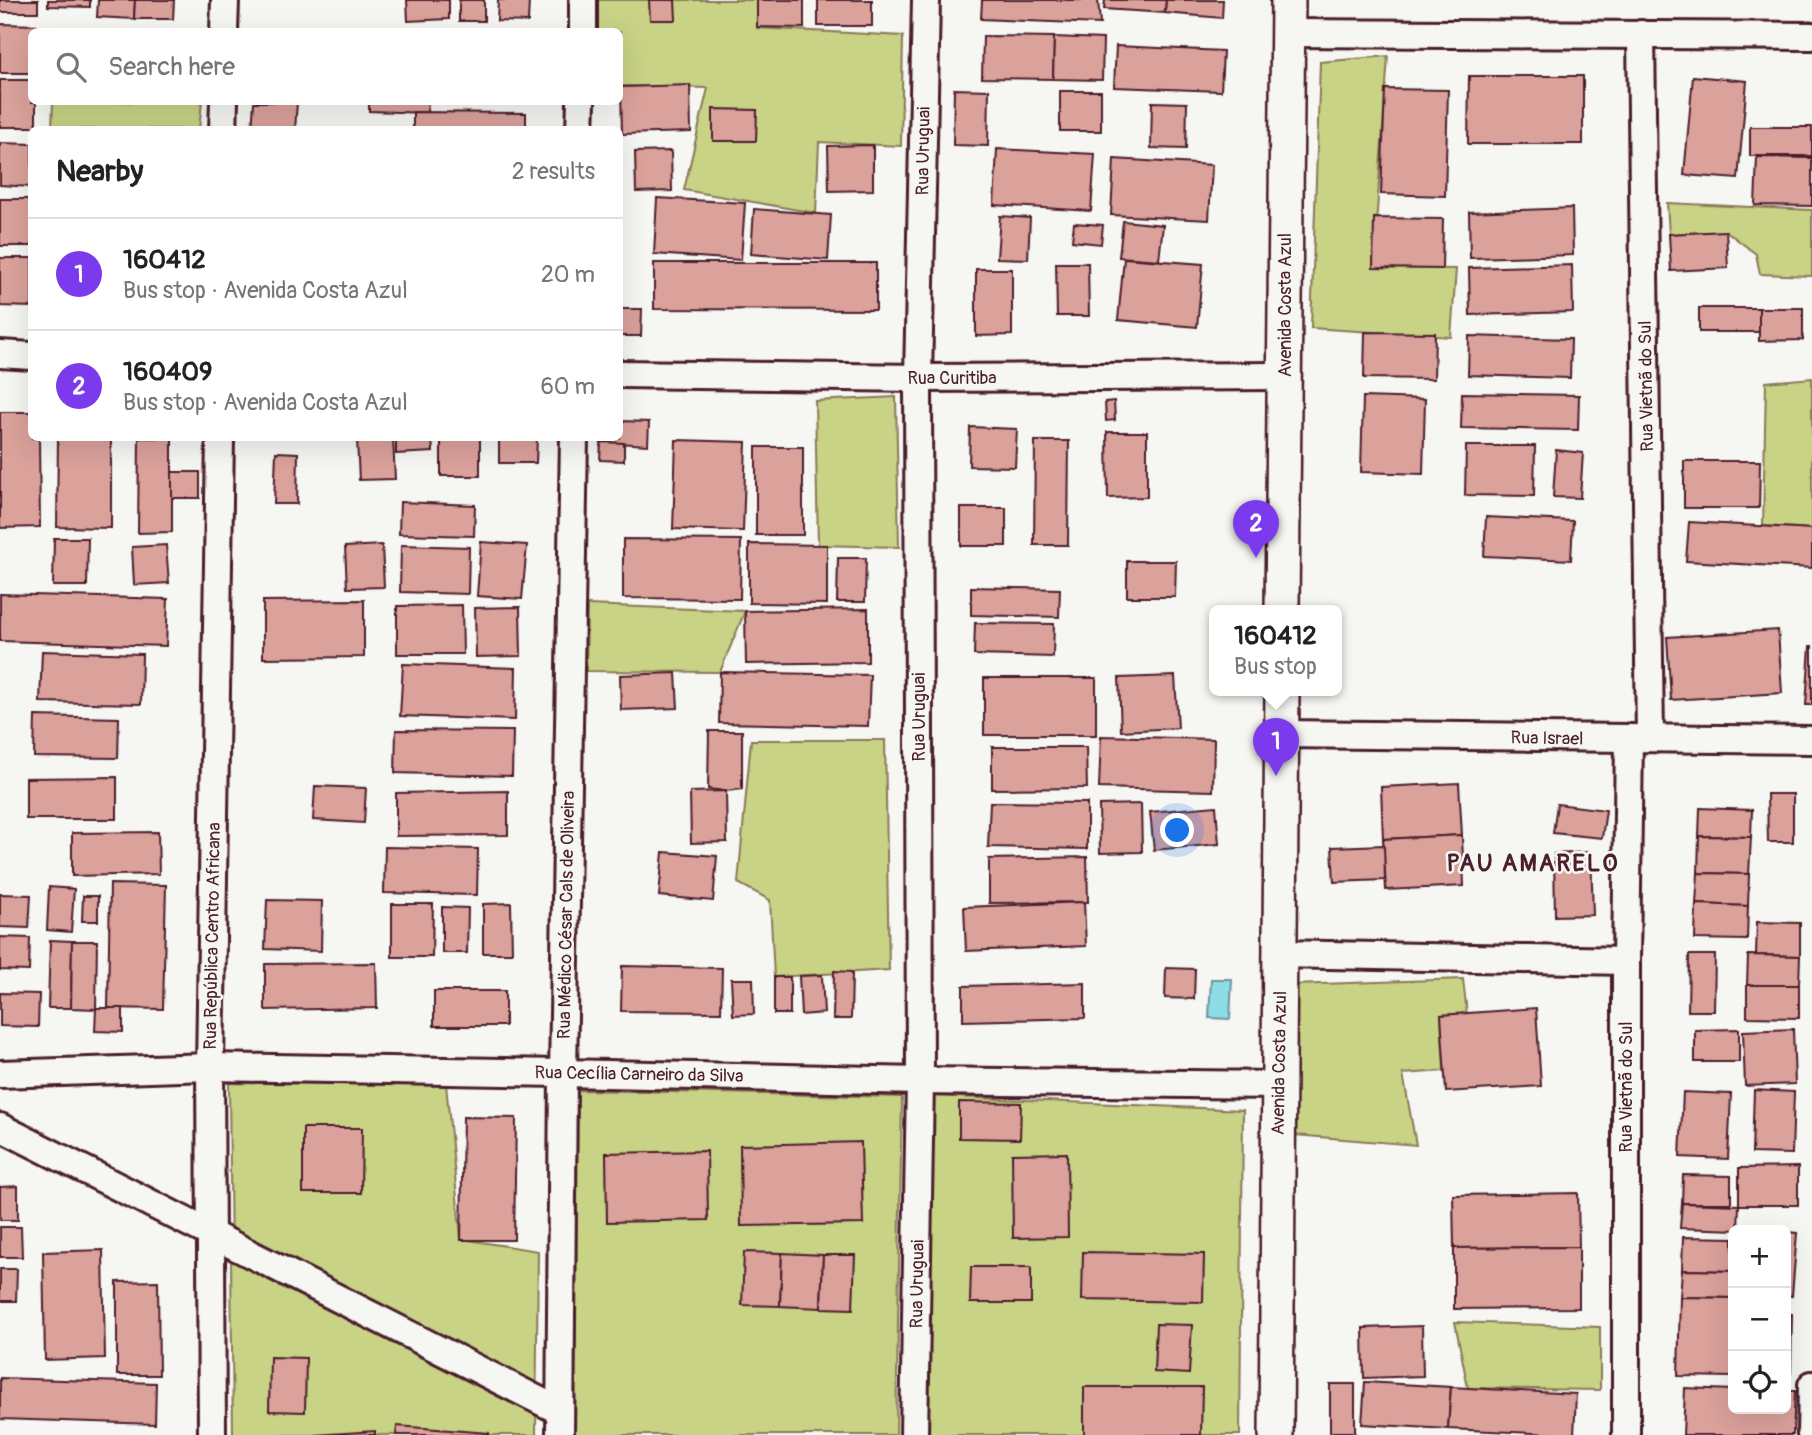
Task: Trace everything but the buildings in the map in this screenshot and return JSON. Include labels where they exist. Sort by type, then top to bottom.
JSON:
[{"type":"street","points":[[224,28],[225,0]]},
{"type":"street","points":[[583,0],[583,28]]},
{"type":"street","name":"Rua Uruguai","points":[[914,1435],[920,1081],[918,378],[926,0]]},
{"type":"street","name":"Avenida Costa Azul","points":[[1282,605],[1288,0]]},
{"type":"street","points":[[1287,33],[1812,36]]},
{"type":"street","name":"Rua Vietnã do Sul","points":[[1626,1435],[1626,961],[1640,739],[1641,34]]},
{"type":"street","points":[[223,126],[224,105]]},
{"type":"street","points":[[580,126],[581,105]]},
{"type":"street","points":[[0,354],[28,356]]},
{"type":"street","name":"Rua Curitiba","points":[[623,374],[918,378],[1285,376]]},
{"type":"street","name":"Rua República Centro Africana","points":[[212,1435],[210,1067],[220,441]]},
{"type":"street","name":"Rua Médico César Cals de Oliveira","points":[[560,1423],[573,441]]},
{"type":"street","name":"Avenida Costa Azul","points":[[1276,1435],[1282,696]]},
{"type":"street","name":"Rua Israel","points":[[1281,734],[1812,740]]},
{"type":"street","points":[[1280,954],[1626,961]]},
{"type":"street","name":"Rua Cecília Carneiro da Silva","points":[[0,1074],[210,1067],[1278,1085]]},
{"type":"street","points":[[0,1127],[212,1234],[560,1423]]},
{"type":"street","points":[[1811,1435],[1812,1385]]},
{"type":"green space","points":[[597,0],[758,0],[757,28],[903,36],[901,146],[819,142],[816,213],[684,190],[708,88],[623,86],[623,28],[597,28]]},
{"type":"green space","points":[[1388,56],[1373,268],[1456,269],[1451,337],[1311,328],[1320,62]]},
{"type":"green space","points":[[53,105],[202,105],[199,126],[52,126]]},
{"type":"green space","points":[[1667,203],[1812,210],[1812,276],[1760,274],[1756,254],[1726,231],[1669,234]]},
{"type":"green space","points":[[1812,378],[1812,529],[1763,526],[1766,382]]},
{"type":"green space","points":[[896,397],[899,547],[818,545],[815,401]]},
{"type":"green space","points":[[587,605],[745,611],[720,672],[586,671]]},
{"type":"green space","points":[[751,740],[885,740],[889,970],[774,977],[770,900],[738,883]]},
{"type":"green space","points":[[1463,979],[1467,1014],[1441,1015],[1444,1071],[1403,1074],[1416,1145],[1295,1135],[1293,985]]},
{"type":"green space","points":[[229,1083],[446,1084],[461,1239],[538,1251],[536,1435],[233,1435]]},
{"type":"green space","points":[[578,1090],[902,1097],[896,1435],[575,1435]]},
{"type":"green space","points":[[934,1096],[1243,1110],[1240,1435],[928,1435]]},
{"type":"green space","points":[[1455,1322],[1600,1327],[1600,1390],[1468,1388]]},
{"type":"water","points":[[1211,979],[1232,979],[1230,1019],[1209,1018]]},
{"type":"place","name":"160409","points":[[1256,558]]},
{"type":"place","name":"160412","points":[[1276,776]]},
{"type":"district","name":"PAU AMARELO","points":[[1533,863]]}]
